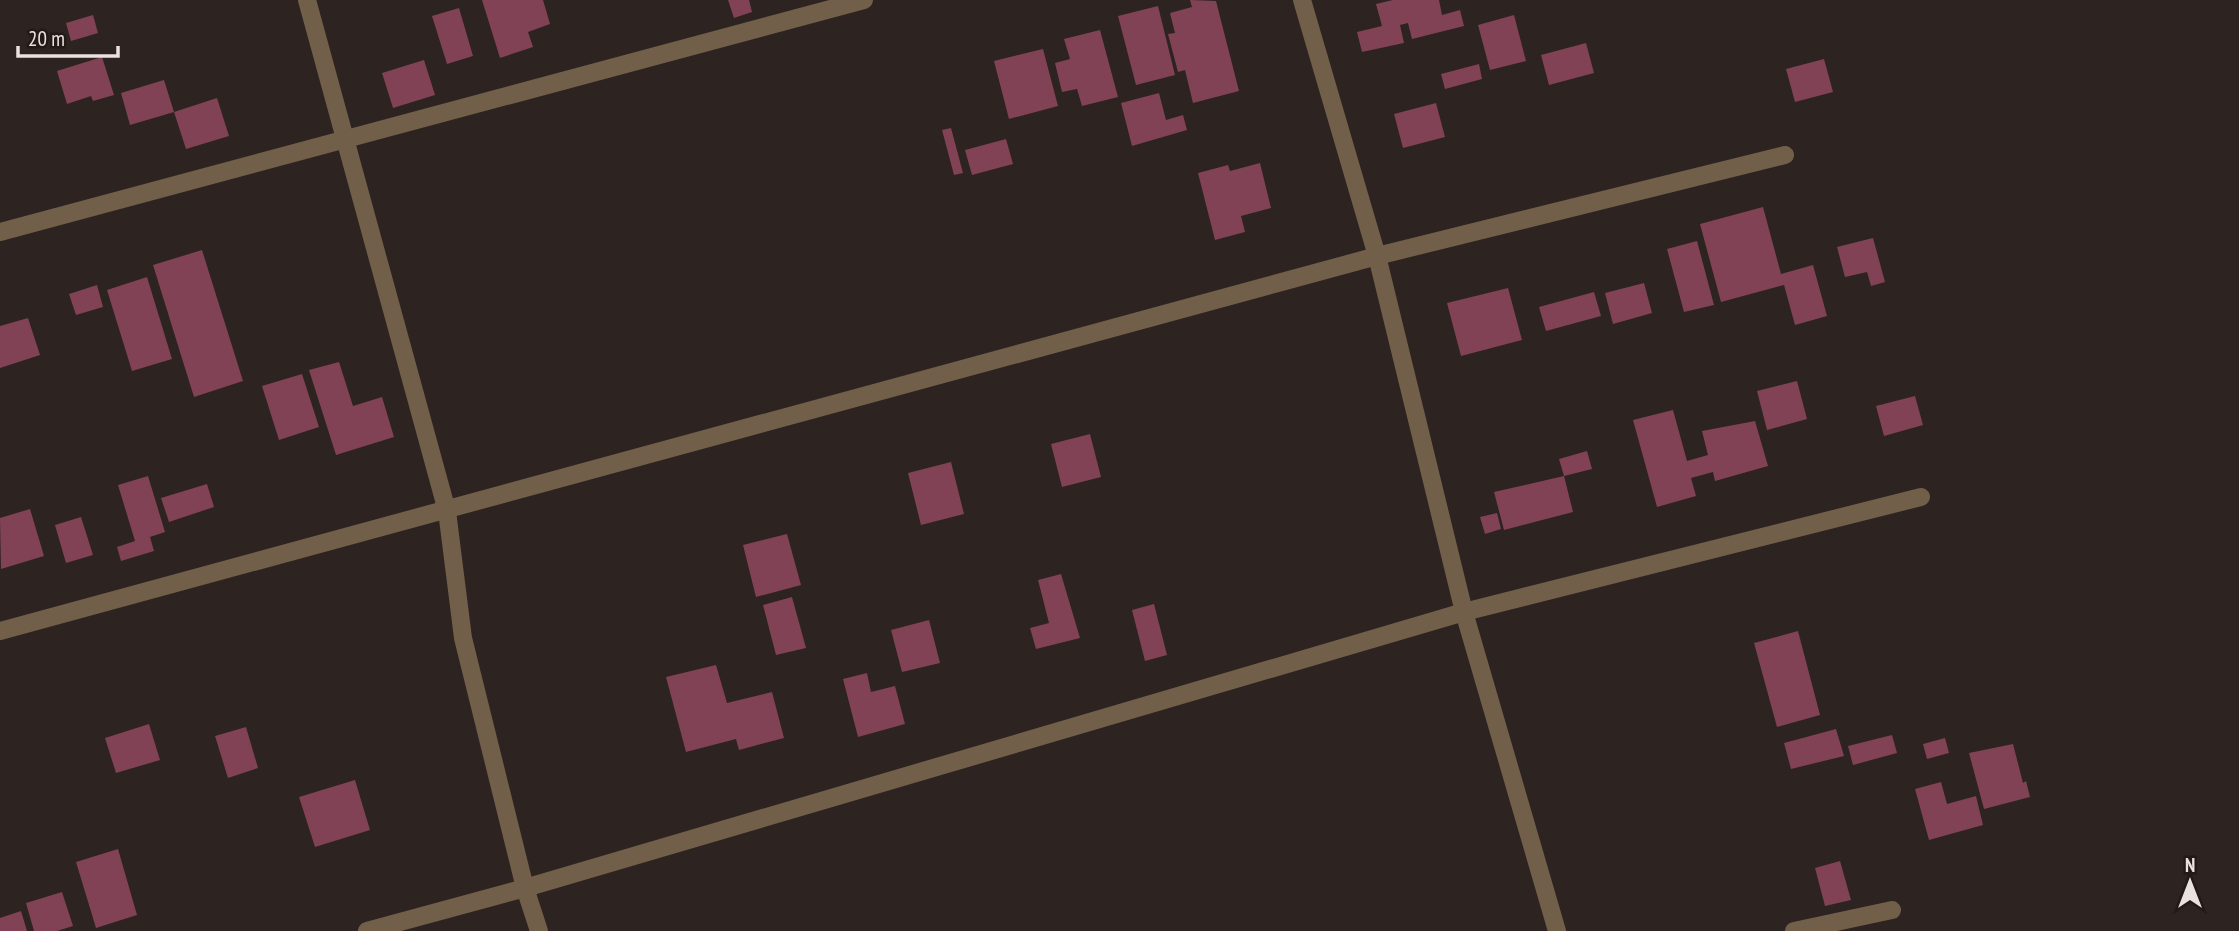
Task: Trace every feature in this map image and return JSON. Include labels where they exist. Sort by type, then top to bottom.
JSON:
[{"type":"street","points":[[307,0],[447,511],[463,638],[525,888],[539,931]]},
{"type":"street","points":[[0,232],[864,0]]},
{"type":"street","points":[[1302,0],[1377,256],[1464,612],[1558,931]]},
{"type":"street","points":[[0,631],[1377,256],[1785,155]]},
{"type":"street","points":[[367,931],[525,888],[1464,612],[1921,497]]},
{"type":"street","points":[[1794,931],[1892,910]]},
{"type":"building","points":[[482,0],[543,0],[550,24],[528,32],[533,47],[500,58]]},
{"type":"building","points":[[728,0],[749,0],[752,12],[734,18]]},
{"type":"building","points":[[1190,0],[1216,1],[1239,91],[1193,103],[1185,70],[1178,72],[1168,34],[1175,33],[1170,13],[1192,7]]},
{"type":"building","points":[[1393,0],[1439,0],[1442,15],[1460,10],[1464,26],[1412,39],[1408,23],[1400,25],[1404,43],[1362,52],[1357,32],[1382,26],[1376,4]]},
{"type":"building","points":[[1158,6],[1175,75],[1136,85],[1118,16]]},
{"type":"building","points":[[459,8],[473,56],[447,64],[432,16]]},
{"type":"building","points":[[93,15],[98,33],[71,41],[66,23]]},
{"type":"building","points":[[1514,15],[1526,61],[1490,70],[1478,25]]},
{"type":"building","points":[[1100,30],[1118,97],[1082,106],[1077,89],[1062,92],[1055,63],[1070,59],[1064,39]]},
{"type":"building","points":[[1586,43],[1594,73],[1549,85],[1541,55]]},
{"type":"building","points":[[1043,49],[1058,106],[1009,119],[994,61]]},
{"type":"building","points":[[102,57],[114,95],[93,101],[91,96],[67,104],[57,71]]},
{"type":"building","points":[[1824,59],[1833,92],[1795,102],[1786,69]]},
{"type":"building","points":[[424,60],[435,95],[393,108],[382,73]]},
{"type":"building","points":[[1479,64],[1482,79],[1445,89],[1441,74]]},
{"type":"building","points":[[164,80],[174,112],[130,125],[121,93]]},
{"type":"building","points":[[1159,93],[1166,120],[1183,115],[1187,130],[1132,146],[1121,103]]},
{"type":"building","points":[[217,98],[229,136],[186,149],[174,112]]},
{"type":"building","points":[[1436,103],[1445,137],[1403,148],[1394,114]]},
{"type":"building","points":[[951,128],[963,173],[954,175],[942,130]]},
{"type":"building","points":[[1006,139],[1013,164],[972,175],[965,150]]},
{"type":"building","points":[[1260,163],[1271,208],[1241,216],[1245,232],[1215,240],[1198,173],[1228,165],[1230,171]]},
{"type":"building","points":[[1763,207],[1781,274],[1813,265],[1827,316],[1795,325],[1784,285],[1721,302],[1700,224]]},
{"type":"building","points":[[1873,238],[1885,282],[1871,286],[1867,272],[1845,277],[1837,247]]},
{"type":"building","points":[[1697,241],[1714,305],[1684,312],[1667,249]]},
{"type":"building","points":[[202,250],[243,381],[194,397],[153,265]]},
{"type":"building","points":[[147,277],[172,359],[132,371],[107,290]]},
{"type":"building","points":[[1644,283],[1652,313],[1613,324],[1605,293]]},
{"type":"building","points":[[97,285],[103,307],[76,315],[69,294]]},
{"type":"building","points":[[1508,288],[1522,340],[1461,356],[1447,303]]},
{"type":"building","points":[[1594,292],[1601,316],[1546,331],[1539,307]]},
{"type":"building","points":[[28,318],[40,355],[0,368],[0,326]]},
{"type":"building","points":[[339,362],[353,406],[382,397],[394,437],[336,455],[309,370]]},
{"type":"building","points":[[302,374],[319,427],[279,440],[262,386]]},
{"type":"building","points":[[1797,381],[1807,419],[1767,430],[1757,391]]},
{"type":"building","points":[[1915,396],[1923,425],[1884,436],[1876,406]]},
{"type":"building","points":[[1673,410],[1687,461],[1708,455],[1702,431],[1755,421],[1768,466],[1715,481],[1713,472],[1691,478],[1696,496],[1657,507],[1633,420]]},
{"type":"building","points":[[1090,434],[1101,477],[1062,487],[1051,444]]},
{"type":"building","points":[[1587,451],[1592,469],[1564,476],[1559,459]]},
{"type":"building","points":[[951,462],[964,514],[921,525],[908,473]]},
{"type":"building","points":[[148,476],[165,532],[150,537],[154,551],[121,561],[117,547],[135,541],[118,485]]},
{"type":"building","points":[[1564,476],[1573,512],[1504,530],[1494,492]]},
{"type":"building","points":[[207,484],[214,507],[169,522],[161,498]]},
{"type":"building","points":[[30,509],[44,556],[1,569],[0,518]]},
{"type":"building","points":[[1497,513],[1501,529],[1485,534],[1480,517]]},
{"type":"building","points":[[81,517],[93,555],[66,563],[55,525]]},
{"type":"building","points":[[787,534],[801,585],[756,597],[743,545]]},
{"type":"building","points":[[1061,574],[1080,638],[1036,649],[1030,628],[1049,623],[1038,580]]},
{"type":"building","points":[[792,597],[806,648],[776,655],[763,605]]},
{"type":"building","points":[[1154,604],[1167,655],[1145,661],[1132,610]]},
{"type":"building","points":[[929,620],[940,663],[902,672],[891,630]]},
{"type":"building","points":[[1798,631],[1820,715],[1777,727],[1754,643]]},
{"type":"building","points":[[716,665],[727,703],[772,692],[784,738],[739,750],[736,739],[686,752],[666,677]]},
{"type":"building","points":[[867,673],[871,692],[895,686],[905,724],[858,737],[843,679]]},
{"type":"building","points":[[149,724],[160,760],[116,773],[105,738]]},
{"type":"building","points":[[246,727],[258,768],[228,778],[215,736]]},
{"type":"building","points":[[1836,729],[1844,756],[1791,769],[1784,743]]},
{"type":"building","points":[[1892,735],[1897,753],[1853,765],[1848,746]]},
{"type":"building","points":[[1945,738],[1949,753],[1927,759],[1923,744]]},
{"type":"building","points":[[2013,744],[2023,783],[2026,781],[2030,797],[1984,809],[1969,753]]},
{"type":"building","points":[[355,780],[370,830],[315,847],[299,797]]},
{"type":"building","points":[[1941,782],[1947,804],[1976,796],[1983,825],[1929,840],[1915,789]]},
{"type":"building","points":[[118,849],[137,915],[96,928],[76,862]]},
{"type":"building","points":[[1840,861],[1851,900],[1825,906],[1815,868]]},
{"type":"building","points":[[62,892],[73,926],[57,931],[34,931],[26,903]]},
{"type":"building","points":[[21,911],[27,931],[0,931],[0,918]]}]
